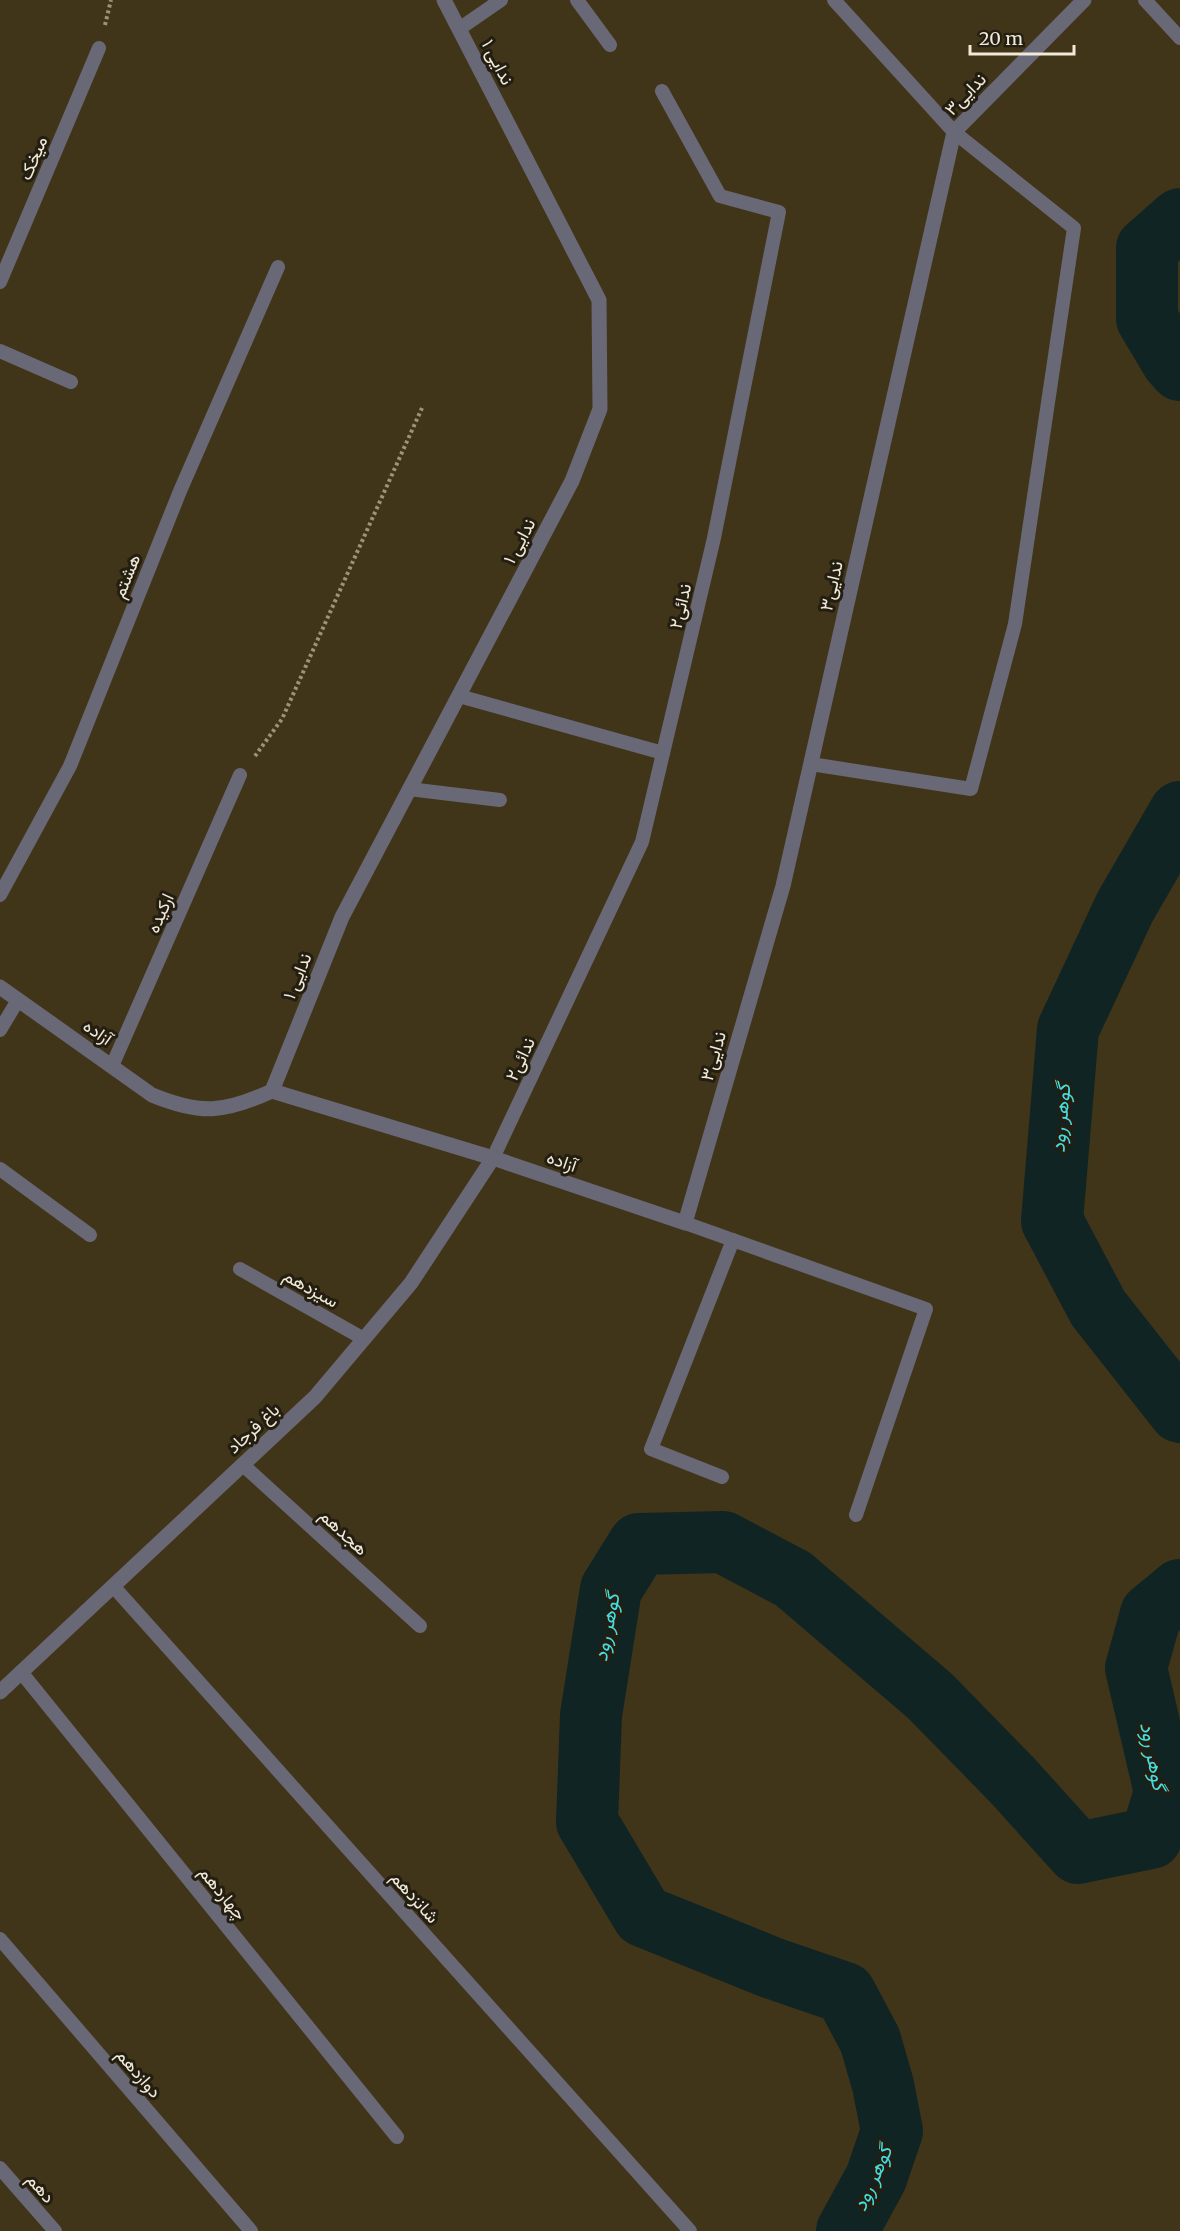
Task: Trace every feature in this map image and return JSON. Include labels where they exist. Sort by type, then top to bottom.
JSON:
[{"type":"street","name":"ندایی ۱","points":[[272,1091],[342,917],[572,481],[600,409],[599,300],[444,0]]},
{"type":"street","name":"ندایی۳","points":[[685,1223],[783,886],[954,132],[1084,0]]},
{"type":"street","name":"آزاده","points":[[0,987],[152,1095],[181,1107],[209,1110],[243,1104],[272,1091],[493,1158],[685,1223]]},
{"type":"street","name":"باغ فرجاد","points":[[0,1692],[315,1397],[411,1283],[493,1158]]},
{"type":"lane","points":[[459,29],[501,0]]},
{"type":"lane","points":[[577,0],[610,45]]},
{"type":"lane","points":[[811,764],[971,789],[1015,624],[1074,228],[954,132],[834,0]]},
{"type":"lane","points":[[1145,0],[1180,38]]},
{"type":"lane","name":"میخک","points":[[0,282],[99,48]]},
{"type":"lane","name":"ندائی۲","points":[[493,1158],[642,842],[714,538],[779,212],[720,196],[662,91]]},
{"type":"lane","name":"هشتم","points":[[0,895],[70,766],[180,490],[278,267]]},
{"type":"lane","points":[[0,351],[71,382]]},
{"type":"lane","points":[[459,696],[663,753]]},
{"type":"lane","name":"ارکیده","points":[[112,1066],[240,775]]},
{"type":"lane","points":[[409,789],[500,800]]},
{"type":"lane","points":[[0,1030],[18,1000]]},
{"type":"lane","points":[[0,1169],[90,1235]]},
{"type":"lane","name":"آزاده","points":[[685,1223],[926,1309],[856,1515]]},
{"type":"lane","points":[[722,1477],[651,1449],[733,1240]]},
{"type":"lane","name":"سیزدهم","points":[[240,1269],[364,1339]]},
{"type":"lane","name":"هجدهم","points":[[243,1465],[420,1626]]},
{"type":"lane","name":"شانزدهم","points":[[113,1586],[690,2231]]},
{"type":"lane","name":"چهاردهم","points":[[21,1672],[397,2137]]},
{"type":"lane","name":"دوازدهم","points":[[0,1939],[251,2231]]},
{"type":"lane","name":"دهم","points":[[0,2168],[55,2231]]},
{"type":"path","points":[[240,775],[282,719],[422,408]]},
{"type":"waterway","name":"گوهر رود","points":[[1180,219],[1147,248],[1147,319],[1172,361],[1180,370]]},
{"type":"waterway","name":"گوهر رود","points":[[1180,812],[1125,907],[1068,1029],[1052,1221],[1098,1308],[1180,1412]]},
{"type":"waterway","name":"گوهر رود","points":[[847,2231],[876,2178],[892,2131],[883,2085],[870,2040],[845,1993],[772,1968],[643,1916],[587,1822],[591,1715],[611,1589],[639,1544],[723,1542],[793,1579],[930,1696],[1012,1780],[1078,1853],[1151,1838],[1165,1792],[1136,1668],[1151,1614],[1180,1590]]}]
